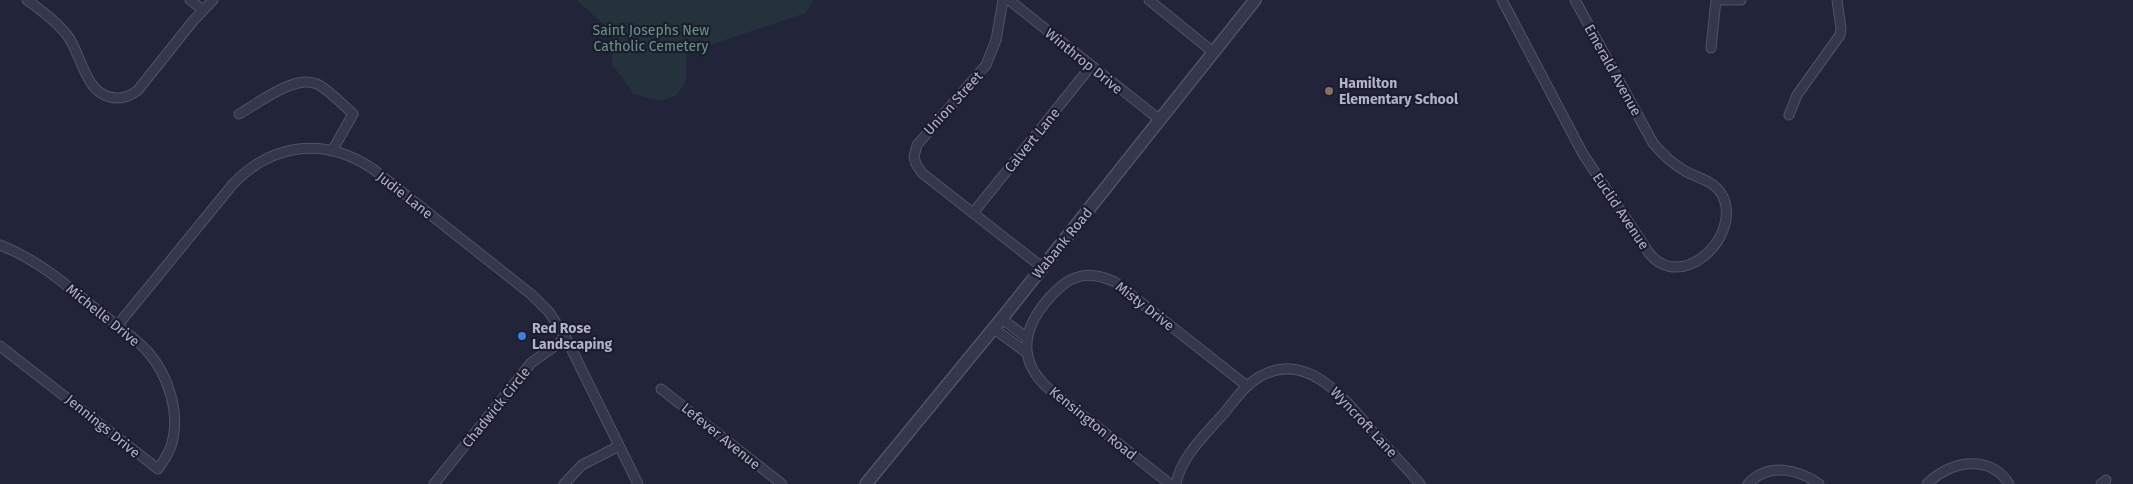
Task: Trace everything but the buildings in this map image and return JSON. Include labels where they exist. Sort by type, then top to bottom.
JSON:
[{"type":"street","points":[[27,0],[60,27],[69,37],[88,77],[101,92],[112,98],[126,97],[138,90],[213,0]]},
{"type":"street","points":[[190,0],[203,10]]},
{"type":"street","name":"Union Street","points":[[1003,0],[996,40],[986,65],[919,141],[915,151],[916,164],[922,173],[1043,268]]},
{"type":"street","name":"Winthrop Drive","points":[[1009,0],[1160,120]]},
{"type":"street","points":[[1148,0],[1213,52]]},
{"type":"street","name":"Wabank Road","points":[[866,484],[1043,268],[1255,0]]},
{"type":"street","name":"Euclid Avenue","points":[[1502,0],[1583,154],[1645,247],[1653,258],[1661,263],[1671,266],[1690,266],[1698,262],[1715,245],[1724,230],[1726,221],[1724,200],[1715,186],[1685,171],[1660,152],[1652,140]]},
{"type":"street","name":"Emerald Avenue","points":[[1575,0],[1652,140]]},
{"type":"street","points":[[1711,48],[1717,0],[1741,0]]},
{"type":"street","points":[[1789,115],[1797,95],[1840,35],[1841,28],[1837,0]]},
{"type":"street","name":"Calvert Lane","points":[[973,214],[1091,66]]},
{"type":"street","points":[[239,114],[293,84],[304,81],[318,84],[353,114],[332,151]]},
{"type":"street","name":"Judie Lane","points":[[117,326],[233,184],[250,168],[264,159],[284,151],[311,148],[346,155],[373,169],[532,295],[549,312],[566,338],[638,484]]},
{"type":"street","name":"Michelle Drive","points":[[0,245],[40,264],[146,350],[159,367],[169,391],[174,412]]},
{"type":"street","name":"Misty Drive","points":[[1027,338],[1033,320],[1063,284],[1078,277],[1092,275],[1106,278],[1124,287],[1247,386]]},
{"type":"street","points":[[1001,318],[1027,338]]},
{"type":"street","name":"Kensington Road","points":[[993,328],[1027,353]]},
{"type":"street","name":"Chadwick Circle","points":[[434,484],[531,363],[566,338]]},
{"type":"street","name":"Kensington Road","points":[[1027,338],[1027,353],[1030,365],[1040,380],[1170,484]]},
{"type":"street","name":"Jennings Drive","points":[[0,346],[158,470],[172,444],[174,412]]},
{"type":"street","name":"Wyncroft Lane","points":[[1176,484],[1178,475],[1195,447],[1247,386],[1258,377],[1278,370],[1298,370],[1322,379],[1353,408],[1420,484]]},
{"type":"street","name":"Lefever Avenue","points":[[661,389],[782,484]]},
{"type":"street","points":[[564,484],[582,465],[619,446]]},
{"type":"street","points":[[1927,484],[1950,467],[1965,463],[1988,467],[2009,484]]},
{"type":"street","points":[[1748,484],[1751,480],[1774,470],[1789,470],[1806,475],[1819,484]]},
{"type":"green space","name":"Saint Josephs New Catholic Cemetery","points":[[577,0],[813,0],[806,13],[686,53],[686,80],[677,95],[660,101],[634,94],[612,64],[613,33]]},
{"type":"place","name":"Hamilton Elementary School","points":[[1329,91]]},
{"type":"place","name":"Red Rose Landscaping","points":[[522,336]]}]
